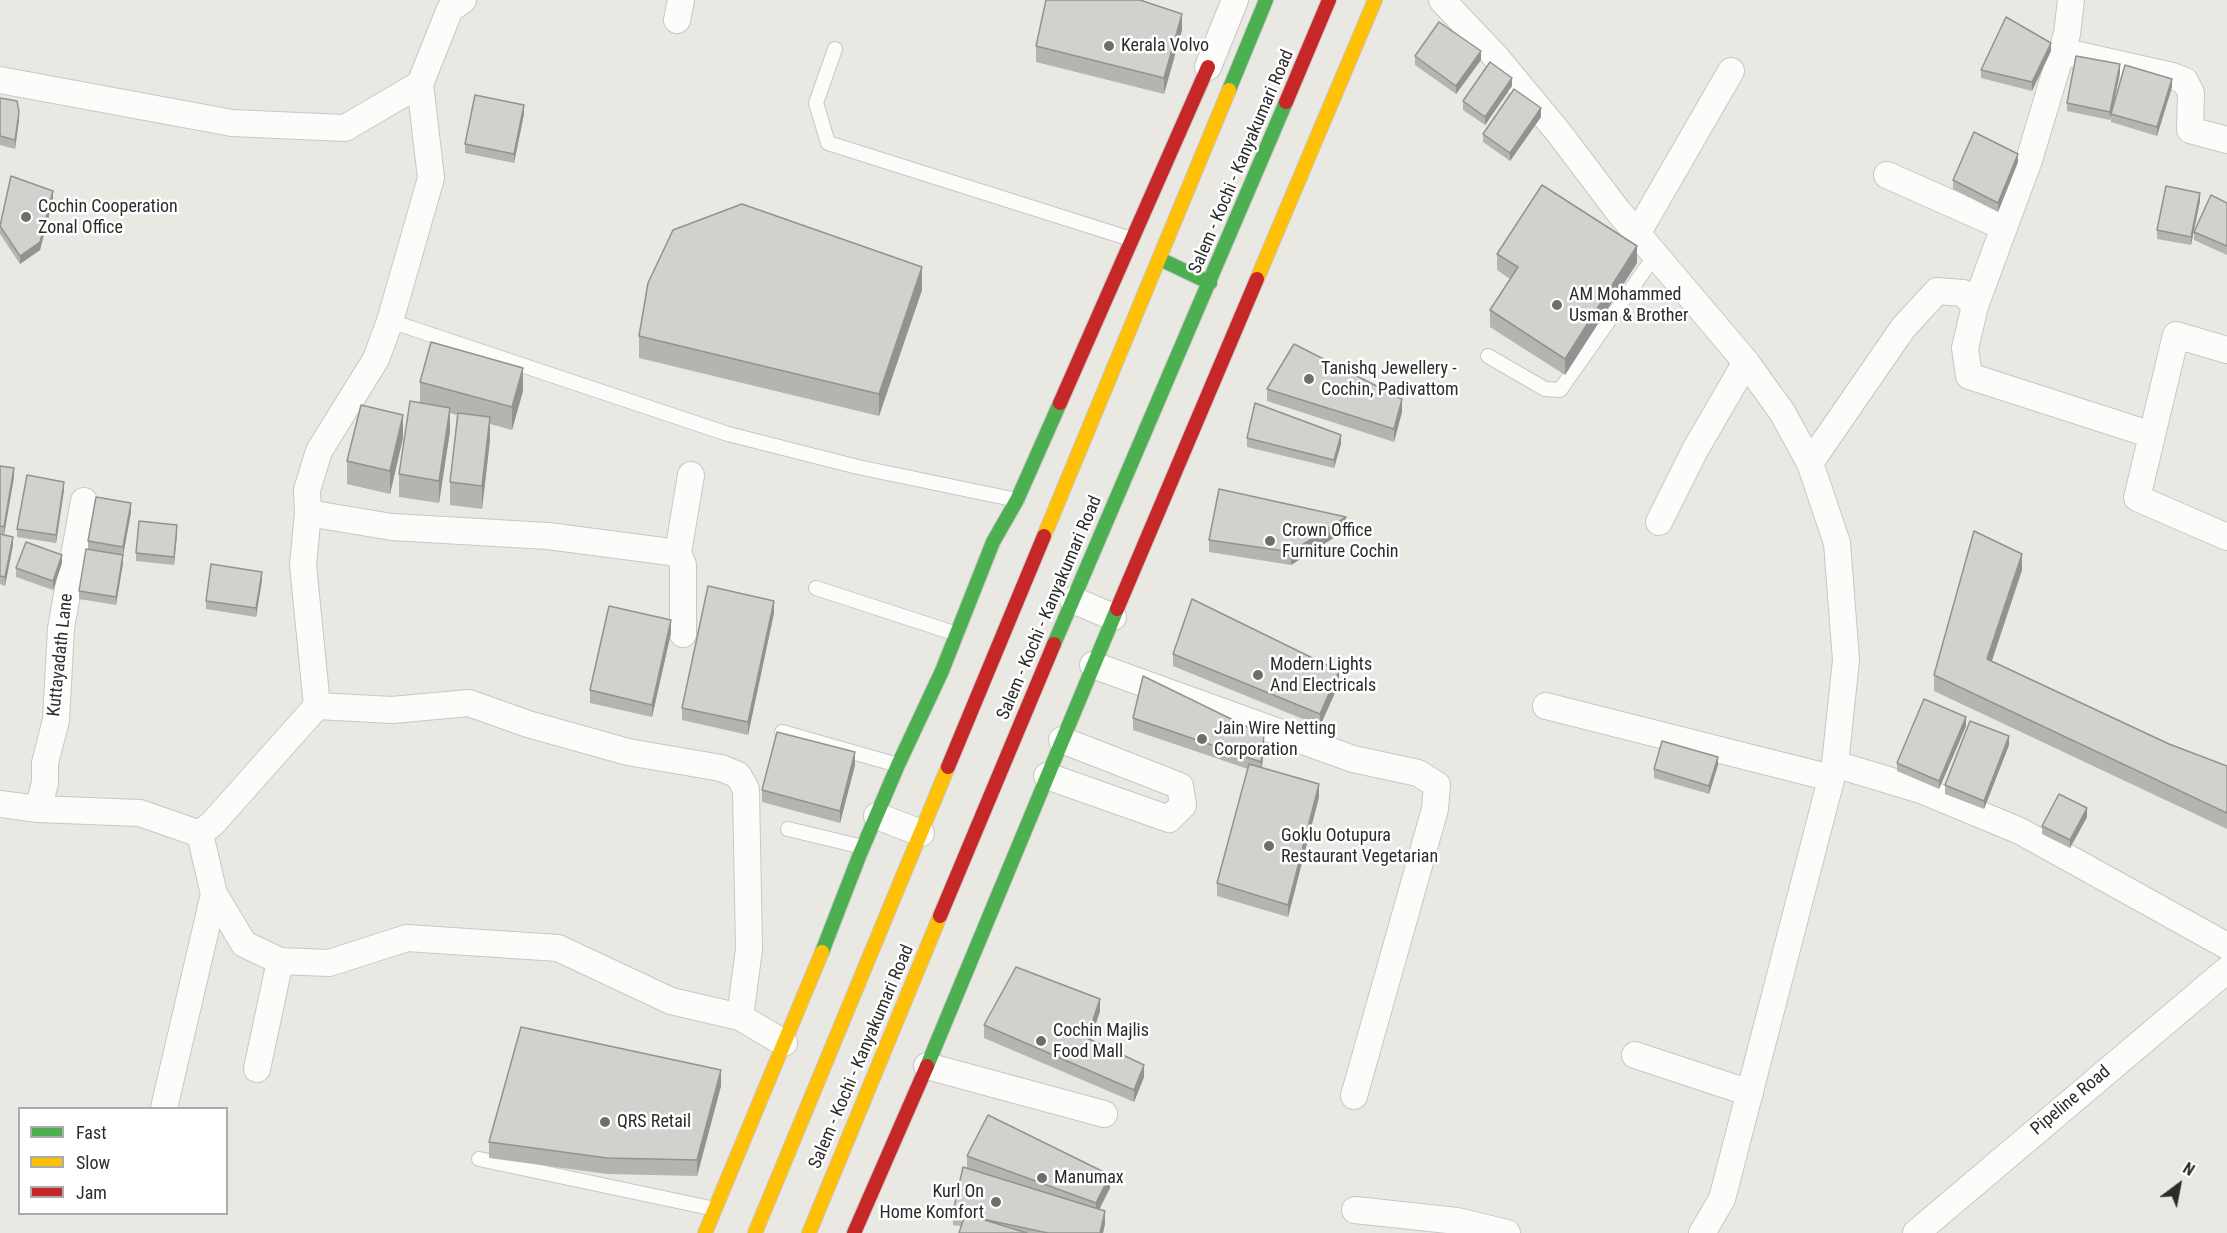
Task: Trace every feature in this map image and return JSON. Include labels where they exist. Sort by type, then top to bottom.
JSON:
[{"type":"main road","name":"Salem - Kochi - Kanyakumari Road","points":[[755,1233],[1266,0]]},
{"type":"main road","name":"Salem - Kochi - Kanyakumari Road","points":[[809,1233],[1073,600],[1329,0]]},
{"type":"main road","points":[[854,1233],[927,1066],[1113,617],[1375,0]]},
{"type":"main road","points":[[705,1233],[897,765],[942,671],[993,542],[1017,500],[1208,67]]},
{"type":"main road","points":[[1160,259],[1210,283]]},
{"type":"street","points":[[200,834],[221,815],[316,706],[303,565],[308,513],[307,490],[319,451],[376,359],[390,321],[430,178],[420,84],[450,9],[463,0]]},
{"type":"street","points":[[1208,67],[1235,0]]},
{"type":"street","points":[[1442,0],[1503,66],[1637,234],[1746,362],[1782,412],[1810,463],[1837,543],[1846,660],[1833,771],[1722,1199],[1702,1233]]},
{"type":"street","points":[[2072,0],[2067,34],[2029,160],[1976,306],[1965,348],[1969,376],[2152,435]]},
{"type":"street","points":[[2061,51],[2172,76],[2185,81],[2191,93],[2190,130],[2227,140]]},
{"type":"street","points":[[1637,234],[1731,71]]},
{"type":"street","points":[[0,80],[232,123],[345,128],[420,84]]},
{"type":"street","points":[[1887,176],[2004,227]]},
{"type":"street","points":[[1810,463],[1903,328],[1937,291],[1963,293],[1976,306]]},
{"type":"street","points":[[2227,350],[2176,335],[2137,498],[2227,537]]},
{"type":"street","points":[[1659,522],[1695,450],[1746,362]]},
{"type":"street","points":[[683,634],[683,565],[678,553],[691,475]]},
{"type":"street","name":"Kuttayadath Lane","points":[[38,809],[45,783],[45,763],[56,720],[61,628],[84,501]]},
{"type":"street","points":[[308,513],[392,527],[548,536],[678,553]]},
{"type":"street","points":[[1073,600],[1113,617]]},
{"type":"street","points":[[1093,665],[1353,759],[1418,773],[1437,785],[1435,809],[1354,1096]]},
{"type":"street","points":[[316,706],[392,710],[469,703],[528,724],[628,753],[721,768],[738,775],[746,789],[749,949],[740,1017]]},
{"type":"street","points":[[1546,705],[1921,790],[2020,831],[2227,946]]},
{"type":"street","points":[[1047,776],[1169,819],[1183,805],[1180,786],[1062,740]]},
{"type":"street","points":[[0,804],[38,809],[140,813],[200,834]]},
{"type":"street","points":[[877,816],[921,833]]},
{"type":"street","points":[[200,834],[214,894],[244,944],[280,961],[328,963],[407,938],[558,948],[670,1001],[740,1017],[784,1043]]},
{"type":"street","points":[[164,1107],[214,894]]},
{"type":"street","points":[[257,1069],[280,961]]},
{"type":"street","name":"Pipeline Road","points":[[1916,1233],[2227,970]]},
{"type":"street","points":[[1635,1054],[1750,1093]]},
{"type":"street","points":[[927,1066],[1104,1114]]},
{"type":"street","points":[[1355,1210],[1457,1221],[1508,1233]]},
{"type":"lane","points":[[835,49],[816,103],[828,143],[1131,239]]},
{"type":"lane","points":[[1488,356],[1545,389],[1560,390],[1656,254]]},
{"type":"lane","points":[[390,321],[728,434],[858,467],[1017,500]]},
{"type":"lane","points":[[816,588],[957,634]]},
{"type":"lane","points":[[782,732],[897,765]]},
{"type":"lane","points":[[788,829],[863,847]]},
{"type":"lane","points":[[479,1159],[715,1209]]},
{"type":"building","name":"Kerala Volvo","points":[[1046,0],[1140,0],[1182,14],[1164,78],[1036,46]]},
{"type":"building","points":[[2006,17],[2051,43],[2032,82],[1981,70]]},
{"type":"building","points":[[1439,22],[1481,51],[1456,86],[1415,56]]},
{"type":"building","points":[[2076,56],[2120,64],[2110,112],[2067,103]]},
{"type":"building","points":[[1490,62],[1512,78],[1485,117],[1463,101]]},
{"type":"building","points":[[2125,65],[2172,79],[2157,127],[2111,114]]},
{"type":"building","points":[[1514,89],[1541,108],[1510,153],[1483,134]]},
{"type":"building","points":[[475,95],[524,105],[514,154],[465,144]]},
{"type":"building","points":[[0,98],[17,101],[19,112],[15,140],[0,136]]},
{"type":"building","points":[[1974,132],[2018,154],[1998,203],[1953,180]]},
{"type":"building","name":"Cochin Cooperation Zonal Office","points":[[11,176],[53,191],[40,242],[20,256],[0,226]]},
{"type":"building","name":"AM Mohammed Usman & Brother","points":[[1542,185],[1637,246],[1565,359],[1490,310],[1518,267],[1497,254]]},
{"type":"building","points":[[2166,186],[2200,193],[2191,237],[2157,230]]},
{"type":"building","points":[[2211,195],[2227,203],[2227,246],[2194,232]]},
{"type":"building","points":[[742,204],[922,267],[879,394],[639,336],[648,283],[673,230]]},
{"type":"building","points":[[431,342],[523,368],[512,407],[420,382]]},
{"type":"building","name":"Tanishq Jewellery - Cochin, Padivattom","points":[[1294,344],[1402,399],[1394,429],[1267,389]]},
{"type":"building","points":[[410,401],[450,408],[439,481],[399,474]]},
{"type":"building","points":[[1255,403],[1341,435],[1334,460],[1247,438]]},
{"type":"building","points":[[361,405],[403,415],[390,471],[347,461]]},
{"type":"building","points":[[458,413],[490,417],[482,486],[450,482]]},
{"type":"building","points":[[0,466],[14,468],[4,527],[0,526]]},
{"type":"building","points":[[27,475],[64,482],[56,535],[17,529]]},
{"type":"building","name":"Crown Office Furniture Cochin","points":[[1219,489],[1346,517],[1291,552],[1209,540]]},
{"type":"building","points":[[96,497],[131,503],[123,547],[88,541]]},
{"type":"building","points":[[139,521],[177,525],[174,557],[136,553]]},
{"type":"building","points":[[1974,531],[2022,554],[1987,659],[2169,744],[2227,766],[2227,813],[1934,675]]},
{"type":"building","points":[[0,534],[13,537],[5,577],[0,576]]},
{"type":"building","points":[[26,542],[62,555],[53,581],[16,568]]},
{"type":"building","points":[[86,549],[123,555],[116,597],[79,591]]},
{"type":"building","points":[[211,564],[262,572],[256,608],[206,601]]},
{"type":"building","points":[[708,586],[774,601],[748,722],[682,708]]},
{"type":"building","name":"Modern Lights And Electricals","points":[[1192,599],[1339,671],[1320,714],[1173,654]]},
{"type":"building","points":[[609,606],[671,620],[652,705],[590,690]]},
{"type":"building","name":"Jain Wire Netting Corporation","points":[[1143,676],[1264,735],[1261,762],[1133,718]]},
{"type":"building","points":[[1924,699],[1966,717],[1939,781],[1897,763]]},
{"type":"building","points":[[1970,721],[2009,736],[1984,801],[1945,785]]},
{"type":"building","points":[[777,732],[855,752],[840,811],[762,790]]},
{"type":"building","points":[[1662,741],[1718,757],[1709,786],[1654,769]]},
{"type":"building","name":"Goklu Ootupura Restaurant Vegetarian","points":[[1249,764],[1319,784],[1288,905],[1217,883]]},
{"type":"building","points":[[2059,794],[2087,808],[2070,840],[2042,826]]},
{"type":"building","name":"Cochin Majlis Food Mall","points":[[1016,967],[1100,999],[1087,1038],[1144,1065],[1134,1090],[984,1025]]},
{"type":"building","name":"QRS Retail","points":[[521,1027],[721,1070],[697,1160],[607,1158],[489,1142]]},
{"type":"building","name":"Manumax","points":[[988,1115],[1110,1175],[1096,1203],[967,1156]]},
{"type":"building","name":"Kurl On Home Komfort","points":[[963,1167],[1105,1211],[1100,1233],[1048,1233],[978,1218],[1027,1233],[959,1233],[965,1215],[953,1212]]},
{"type":"traffic: fast","points":[[1229,90],[1266,0]]},
{"type":"traffic: fast","points":[[1054,644],[1286,102]]},
{"type":"traffic: fast","points":[[1160,259],[1210,283]]},
{"type":"traffic: fast","points":[[822,952],[860,854],[942,671],[993,542],[1017,500],[1060,403]]},
{"type":"traffic: fast","points":[[927,1066],[1117,609]]},
{"type":"traffic: slow","points":[[1257,279],[1375,0]]},
{"type":"traffic: slow","points":[[1044,536],[1229,90]]},
{"type":"traffic: slow","points":[[755,1233],[948,767]]},
{"type":"traffic: slow","points":[[809,1233],[940,916]]},
{"type":"traffic: slow","points":[[705,1233],[822,952]]},
{"type":"traffic: jam","points":[[1286,102],[1329,0]]},
{"type":"traffic: jam","points":[[1060,403],[1208,67]]},
{"type":"traffic: jam","points":[[1117,609],[1257,279]]},
{"type":"traffic: jam","points":[[948,767],[1044,536]]},
{"type":"traffic: jam","points":[[940,916],[1054,644]]},
{"type":"traffic: jam","points":[[854,1233],[927,1066]]},
{"type":"place","name":"Kerala Volvo","points":[[1109,46]]},
{"type":"place","name":"Cochin Cooperation Zonal Office","points":[[26,217]]},
{"type":"place","name":"AM Mohammed Usman & Brother","points":[[1557,305]]},
{"type":"place","name":"Tanishq Jewellery - Cochin, Padivattom","points":[[1309,379]]},
{"type":"place","name":"Crown Office Furniture Cochin","points":[[1270,541]]},
{"type":"place","name":"Modern Lights And Electricals","points":[[1258,675]]},
{"type":"place","name":"Jain Wire Netting Corporation","points":[[1202,739]]},
{"type":"place","name":"Goklu Ootupura Restaurant Vegetarian","points":[[1269,846]]},
{"type":"place","name":"Cochin Majlis Food Mall","points":[[1041,1041]]},
{"type":"place","name":"QRS Retail","points":[[605,1122]]},
{"type":"place","name":"Manumax","points":[[1042,1178]]},
{"type":"place","name":"Kurl On Home Komfort","points":[[996,1202]]}]
